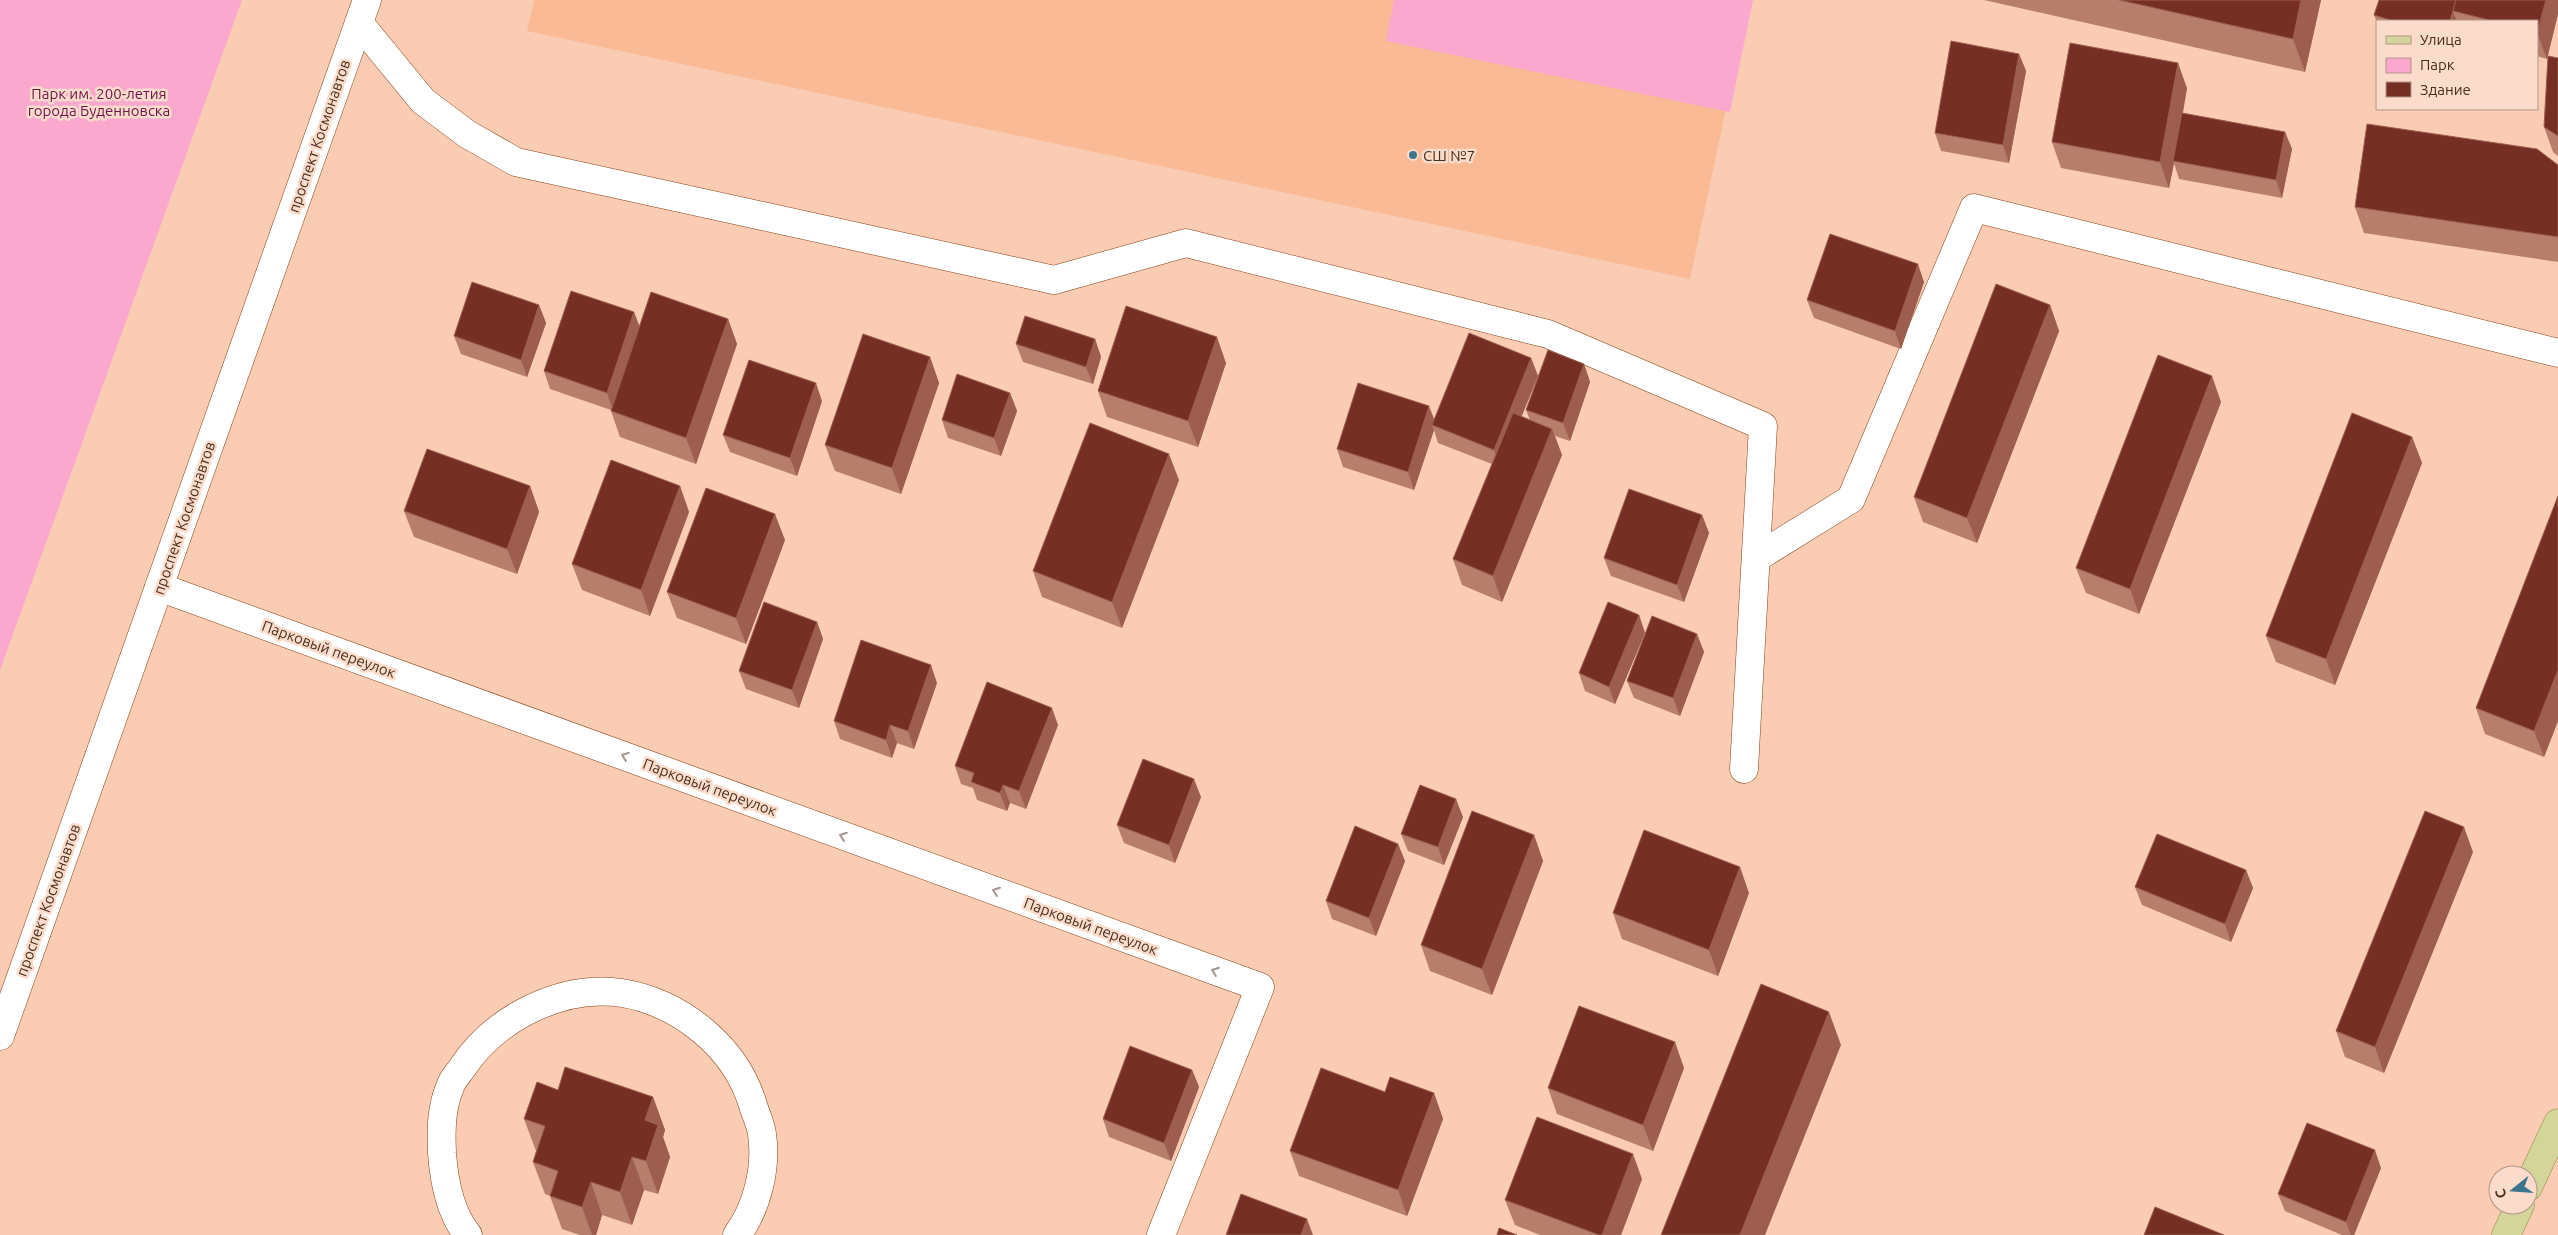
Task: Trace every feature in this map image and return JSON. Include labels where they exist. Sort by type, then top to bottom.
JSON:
[{"type":"main road","points":[[2538,1166],[2558,1123]]},
{"type":"main road","points":[[2506,1235],[2515,1215]]},
{"type":"street","points":[[363,12],[423,101],[467,134],[516,162],[1054,280],[1186,243],[1548,334],[1763,426],[1744,769]]},
{"type":"street","name":"проспект Космонавтов","points":[[0,1036],[363,12]]},
{"type":"street","points":[[1756,558],[1851,499],[1974,208],[2558,353]]},
{"type":"street","name":"Парковый переулок","points":[[159,587],[1260,988],[1161,1235]]},
{"type":"street","points":[[468,1235],[444,1183],[440,1124],[450,1086],[472,1052],[501,1026],[540,1005],[578,994],[613,993],[622,993],[664,1006],[698,1026],[731,1059],[750,1094],[762,1134],[761,1182],[745,1225],[738,1235]]},
{"type":"shaded area","name":"СШ №7","points":[[534,0],[1749,0],[1690,279],[527,31]]},
{"type":"green space","name":"Парк им. 200-летия города Буденновска","points":[[0,0],[242,0],[0,670]]},
{"type":"green space","points":[[1394,0],[1753,0],[1730,112],[1386,41]]},
{"type":"building","points":[[2119,0],[2301,0],[2293,39]]},
{"type":"building","points":[[2379,0],[2456,0],[2450,20],[2390,20],[2374,15]]},
{"type":"building","points":[[2456,0],[2546,0],[2538,29],[2538,20],[2489,20],[2453,11]]},
{"type":"building","points":[[1951,41],[2019,54],[2003,145],[1935,133]]},
{"type":"building","points":[[2070,43],[2178,63],[2160,162],[2052,142]]},
{"type":"building","points":[[2548,56],[2558,58],[2558,136],[2544,127]]},
{"type":"building","points":[[2182,113],[2285,132],[2276,180],[2173,161]]},
{"type":"building","points":[[2367,124],[2537,149],[2558,165],[2558,237],[2355,207]]},
{"type":"building","points":[[1830,234],[1918,264],[1895,331],[1807,300]]},
{"type":"building","points":[[472,282],[539,305],[521,360],[454,336]]},
{"type":"building","points":[[1996,284],[2050,305],[1967,518],[1914,497]]},
{"type":"building","points":[[571,291],[634,312],[607,393],[544,371]]},
{"type":"building","points":[[651,292],[728,319],[686,438],[611,411]]},
{"type":"building","points":[[1126,306],[1217,337],[1188,421],[1098,391]]},
{"type":"building","points":[[1025,316],[1095,339],[1086,367],[1016,344]]},
{"type":"building","points":[[1469,333],[1531,358],[1494,450],[1432,425]]},
{"type":"building","points":[[863,334],[930,357],[892,468],[825,445]]},
{"type":"building","points":[[1548,350],[1584,364],[1563,423],[1526,410]]},
{"type":"building","points":[[2158,355],[2212,376],[2130,589],[2076,568]]},
{"type":"building","points":[[749,360],[816,383],[790,458],[723,435]]},
{"type":"building","points":[[957,374],[1010,393],[994,438],[942,420]]},
{"type":"building","points":[[1358,383],[1429,406],[1408,472],[1337,449]]},
{"type":"building","points":[[1513,413],[1552,429],[1493,576],[1453,559]]},
{"type":"building","points":[[2352,413],[2412,437],[2326,659],[2266,636]]},
{"type":"building","points":[[1090,423],[1169,454],[1112,602],[1033,571]]},
{"type":"building","points":[[427,449],[530,486],[507,549],[404,511]]},
{"type":"building","points":[[611,460],[680,486],[641,590],[572,564]]},
{"type":"building","points":[[706,488],[775,514],[736,618],[667,592]]},
{"type":"building","points":[[1629,489],[1702,515],[1677,585],[1604,558]]},
{"type":"building","points":[[2558,496],[2558,670],[2534,731],[2476,708]]},
{"type":"building","points":[[764,602],[817,622],[792,690],[739,671]]},
{"type":"building","points":[[1608,602],[1639,615],[1609,687],[1579,673]]},
{"type":"building","points":[[1652,616],[1697,634],[1673,698],[1627,681]]},
{"type":"building","points":[[861,640],[931,665],[908,731],[890,725],[886,740],[834,721]]},
{"type":"building","points":[[987,682],[1052,708],[1019,791],[1003,785],[1000,793],[971,782],[974,773],[955,766]]},
{"type":"building","points":[[1143,759],[1194,779],[1169,845],[1117,825]]},
{"type":"building","points":[[1420,785],[1456,799],[1438,847],[1401,834]]},
{"type":"building","points":[[1472,811],[1534,835],[1482,969],[1421,945]]},
{"type":"building","points":[[2425,811],[2464,827],[2375,1047],[2336,1031]]},
{"type":"building","points":[[1355,826],[1398,844],[1369,918],[1326,901]]},
{"type":"building","points":[[1644,830],[1740,867],[1709,950],[1613,913]]},
{"type":"building","points":[[2157,834],[2246,870],[2225,924],[2135,887]]},
{"type":"building","points":[[1761,984],[1829,1012],[1740,1235],[1661,1235]]},
{"type":"building","points":[[1579,1006],[1675,1042],[1643,1125],[1548,1088]]},
{"type":"building","points":[[1130,1046],[1192,1070],[1164,1143],[1103,1119]]},
{"type":"building","points":[[565,1067],[653,1097],[645,1120],[658,1125],[646,1161],[632,1157],[620,1192],[591,1182],[582,1207],[550,1196],[558,1171],[533,1162],[545,1126],[524,1119],[537,1082],[558,1090]]},
{"type":"building","points":[[1321,1068],[1385,1092],[1390,1077],[1434,1093],[1398,1190],[1290,1151]]},
{"type":"building","points":[[1537,1117],[1633,1154],[1602,1235],[1505,1200]]},
{"type":"building","points":[[2307,1123],[2375,1150],[2346,1222],[2278,1194]]},
{"type":"building","points":[[1241,1194],[1307,1219],[1301,1235],[1226,1235]]},
{"type":"building","points":[[2155,1207],[2224,1235],[2144,1235]]},
{"type":"building","points":[[1499,1228],[1517,1235],[1497,1235]]},
{"type":"place","name":"СШ №7","points":[[1413,155]]}]
